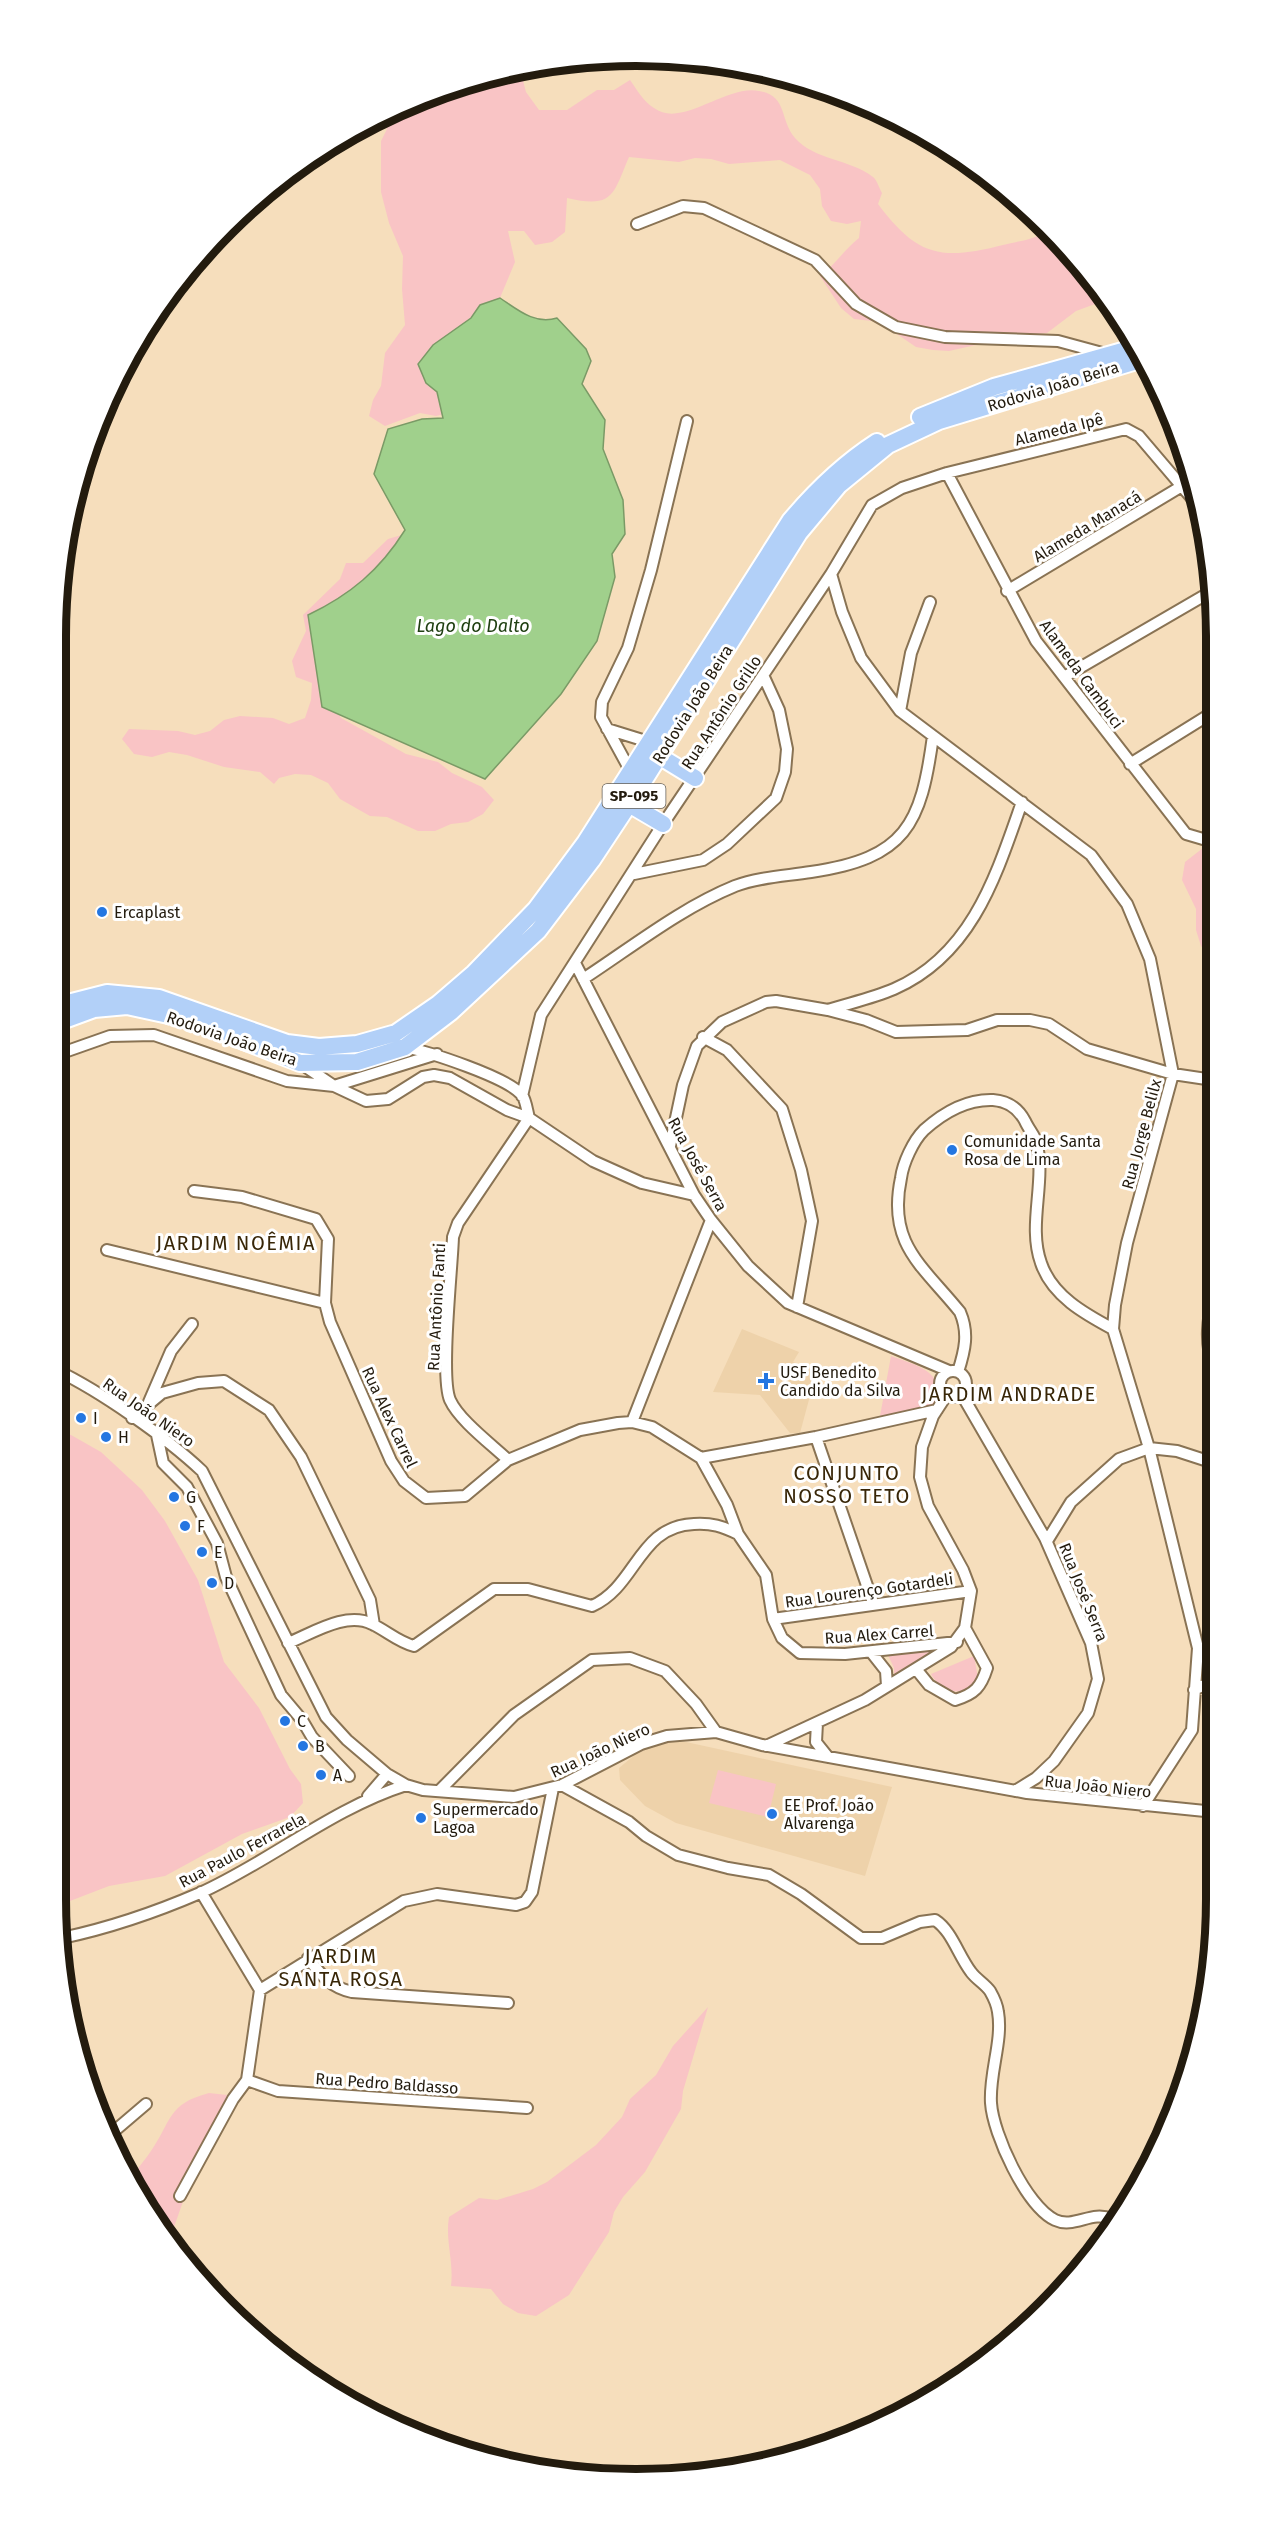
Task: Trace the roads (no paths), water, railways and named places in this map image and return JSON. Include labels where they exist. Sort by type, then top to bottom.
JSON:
[{"type":"main road","name":"Rodovia João Beira","points":[[66,1003],[107,993],[159,998],[287,1043],[319,1047],[357,1044],[396,1033],[438,1004],[474,973],[536,909],[585,843],[790,521],[818,487],[849,460],[912,421],[948,405],[994,387],[1129,349]]},
{"type":"main road","name":"Rodovia João Beira","points":[[66,1019],[94,1009],[127,1006],[187,1019],[300,1063],[357,1062],[405,1047],[451,1012],[538,931],[592,860],[629,804],[799,533],[839,485],[888,445],[939,421],[1136,362]]},
{"type":"main road","points":[[659,756],[695,778]]},
{"type":"main road","points":[[629,804],[663,824]]},
{"type":"street","points":[[636,224],[683,206],[704,208],[815,260],[856,303],[896,327],[945,337],[1058,341],[1109,355]]},
{"type":"street","points":[[631,772],[602,717],[602,702],[628,648],[651,570],[687,420]]},
{"type":"street","name":"Alameda Ipê","points":[[902,488],[946,473],[1126,429],[1139,435],[1188,494]]},
{"type":"street","name":"Alameda Cambuci","points":[[946,473],[1007,591],[1036,641],[1186,834],[1206,836]]},
{"type":"street","name":"Alameda Manacá","points":[[1007,591],[1182,486]]},
{"type":"street","name":"Rua Antônio Grillo","points":[[522,1095],[542,1015],[634,874],[663,824],[831,574],[872,505],[902,488]]},
{"type":"street","name":"Rua Jorge Belilx","points":[[831,574],[842,612],[861,658],[900,711],[1091,855],[1127,904],[1150,959],[1173,1074],[1127,1243],[1113,1329],[1149,1448],[1198,1648],[1189,1736],[1143,1806]]},
{"type":"street","points":[[1064,678],[1205,595]]},
{"type":"street","points":[[900,711],[911,652],[930,602]]},
{"type":"street","points":[[634,874],[703,860],[728,844],[776,798],[785,772],[787,749],[779,710],[762,675]]},
{"type":"street","points":[[1130,764],[1206,717]]},
{"type":"street","points":[[607,729],[649,742]]},
{"type":"street","points":[[583,979],[712,896],[750,880],[825,870],[882,853],[902,836],[918,808],[929,769],[933,736]]},
{"type":"street","points":[[828,1010],[894,989],[924,972],[967,931],[998,869],[1022,802]]},
{"type":"street","name":"Rua José Serra","points":[[575,963],[694,1195],[748,1266],[788,1304],[954,1372]]},
{"type":"street","points":[[670,1146],[683,1085],[697,1046],[703,1037],[722,1022],[766,1002],[776,1001],[828,1010],[866,1020],[896,1032],[967,1030],[997,1020],[1030,1020],[1049,1024],[1087,1049],[1173,1074],[1206,1079]]},
{"type":"street","points":[[66,1051],[110,1036],[154,1035],[287,1081],[334,1086],[437,1054]]},
{"type":"street","points":[[703,1037],[727,1050],[782,1109],[801,1170],[812,1221],[797,1307]]},
{"type":"street","points":[[405,1047],[437,1054],[498,1081],[522,1095],[529,1118]]},
{"type":"street","points":[[300,1063],[334,1086],[366,1101],[388,1099],[423,1077],[434,1075],[450,1078],[507,1110],[529,1118],[593,1161],[642,1183],[694,1195]]},
{"type":"street","points":[[954,1372],[967,1382],[962,1395],[954,1398],[946,1396],[940,1389],[940,1380],[954,1372],[967,1337],[965,1324],[960,1312],[909,1249],[897,1223],[897,1197],[903,1167],[922,1132],[945,1112],[977,1100],[997,1100],[1013,1106],[1021,1115],[1035,1141],[1039,1174],[1035,1239],[1041,1264],[1052,1285],[1080,1311],[1113,1329]]},
{"type":"street","name":"Rua Antônio Fanti","points":[[508,1460],[460,1414],[449,1398],[447,1343],[452,1261],[455,1229],[529,1118]]},
{"type":"street","points":[[107,1250],[325,1303],[328,1239],[315,1219],[242,1197],[194,1191]]},
{"type":"street","points":[[632,1422],[711,1220]]},
{"type":"street","name":"Rua Alex Carrel","points":[[325,1303],[330,1322],[392,1461],[404,1481],[426,1498],[465,1496],[508,1460],[580,1430],[632,1422],[659,1430],[701,1458],[727,1505],[738,1534],[766,1575],[773,1619],[782,1638],[800,1653],[871,1652],[957,1642]]},
{"type":"street","points":[[148,1405],[171,1351],[192,1324]]},
{"type":"street","name":"Rua João Niero","points":[[66,1375],[157,1435],[202,1471],[326,1717],[346,1740],[387,1774],[406,1785],[439,1791],[514,1797],[557,1787],[641,1744],[667,1736],[716,1732],[766,1746],[1015,1791],[1206,1811]]},
{"type":"street","points":[[132,1418],[162,1393],[198,1383],[224,1381],[269,1410],[302,1456],[370,1600],[374,1625]]},
{"type":"street","name":"Rua José Serra","points":[[962,1395],[1047,1541],[1090,1643],[1098,1679],[1088,1713],[1054,1761],[1036,1778],[1015,1791]]},
{"type":"street","points":[[766,1746],[817,1723],[887,1686],[957,1642],[965,1628],[970,1591],[963,1570],[928,1506],[920,1477],[922,1447],[937,1410],[946,1396]]},
{"type":"street","points":[[701,1458],[816,1437],[937,1410]]},
{"type":"street","points":[[157,1435],[163,1463],[187,1487],[217,1543],[226,1578],[280,1695],[317,1743],[349,1776]]},
{"type":"street","points":[[816,1437],[873,1603]]},
{"type":"street","points":[[1047,1541],[1071,1502],[1119,1459],[1149,1448],[1177,1451],[1206,1460]]},
{"type":"street","points":[[288,1643],[341,1621],[360,1619],[404,1644],[414,1646],[484,1594],[506,1587],[538,1591],[592,1606],[614,1592],[657,1536],[677,1525],[718,1524],[738,1534]]},
{"type":"street","name":"Rua Lourenço Gotardeli","points":[[773,1619],[970,1591]]},
{"type":"street","points":[[916,1668],[929,1685],[955,1700],[969,1696],[981,1687],[987,1668],[965,1628]]},
{"type":"street","points":[[1198,1648],[1206,1656]]},
{"type":"street","points":[[871,1652],[886,1671],[887,1686]]},
{"type":"street","points":[[439,1791],[513,1715],[592,1659],[630,1658],[665,1671],[696,1704],[716,1732]]},
{"type":"street","points":[[1194,1690],[1206,1684]]},
{"type":"street","points":[[817,1723],[816,1742],[828,1757]]},
{"type":"street","name":"Rua Paulo Ferrarela","points":[[364,1800],[387,1774]]},
{"type":"street","name":"Rua Paulo Ferrarela","points":[[67,1937],[101,1930],[201,1892],[364,1800],[406,1785]]},
{"type":"street","points":[[260,1990],[308,1958],[404,1901],[437,1894],[516,1905],[525,1902],[532,1892],[557,1787],[628,1822],[678,1855],[728,1868],[769,1875],[801,1894],[861,1938],[882,1938],[920,1922],[935,1920],[943,1925],[971,1973],[989,1989],[995,2000],[999,2015],[991,2103],[1002,2142],[1023,2186],[1036,2204],[1053,2219],[1067,2224],[1092,2216],[1108,2218]]},
{"type":"street","points":[[180,2196],[232,2099],[247,2080],[260,1990],[201,1892]]},
{"type":"street","points":[[308,1958],[334,1988],[352,1992],[508,2003]]},
{"type":"street","name":"Rua Pedro Baldasso","points":[[247,2080],[278,2091],[527,2108]]},
{"type":"street","points":[[115,2130],[146,2104]]},
{"type":"water","name":"Lago do Dalto","points":[[500,298],[534,318],[549,320],[557,318],[586,349],[591,361],[582,384],[605,420],[603,449],[623,500],[625,534],[612,554],[615,577],[597,641],[561,694],[485,779],[322,707],[308,615],[337,599],[363,580],[385,557],[405,530],[374,474],[388,429],[422,419],[443,418],[437,392],[426,383],[418,364],[433,345],[471,318],[480,305]]},
{"type":"place","name":"Ercaplast","points":[[102,912]]},
{"type":"place","name":"Comunidade Santa Rosa de Lima","points":[[952,1150]]},
{"type":"place","name":"USF Benedito Candido da Silva","points":[[766,1381]]},
{"type":"place","name":"I","points":[[81,1418]]},
{"type":"place","name":"H","points":[[106,1437]]},
{"type":"place","name":"G","points":[[174,1497]]},
{"type":"place","name":"F","points":[[185,1526]]},
{"type":"place","name":"E","points":[[202,1552]]},
{"type":"place","name":"D","points":[[212,1583]]},
{"type":"place","name":"C","points":[[285,1721]]},
{"type":"place","name":"B","points":[[303,1746]]},
{"type":"place","name":"A","points":[[321,1775]]},
{"type":"place","name":"EE Prof. João Alvarenga","points":[[772,1814]]},
{"type":"place","name":"Supermercado Lagoa","points":[[421,1818]]},
{"type":"district","name":"JARDIM NOÊMIA","points":[[236,1243]]},
{"type":"district","name":"JARDIM ANDRADE","points":[[1009,1394]]},
{"type":"district","name":"CONJUNTO NOSSO TETO","points":[[847,1484]]},
{"type":"district","name":"JARDIM SANTA ROSA","points":[[341,1968]]}]
